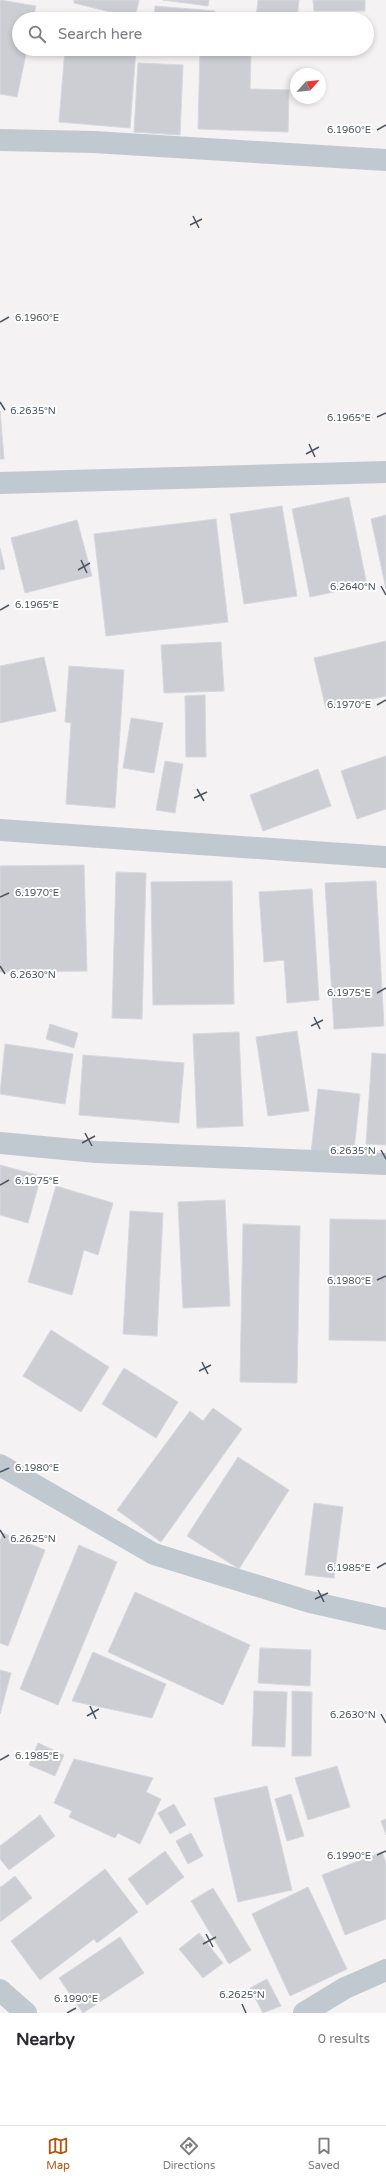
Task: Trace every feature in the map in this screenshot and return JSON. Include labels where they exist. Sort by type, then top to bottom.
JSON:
[{"type":"street","points":[[0,140],[94,142],[386,160]]},
{"type":"street","points":[[0,483],[386,472]]},
{"type":"street","points":[[0,830],[386,857]]},
{"type":"street","points":[[0,1143],[96,1152],[386,1164]]},
{"type":"street","points":[[0,1465],[154,1554],[310,1602],[386,1619]]},
{"type":"street","points":[[304,2013],[345,1988],[386,1970]]},
{"type":"street","points":[[0,1990],[26,2013]]},
{"type":"building","points":[[0,0],[36,6],[35,12],[12,12],[12,56],[26,56],[17,97],[0,94]]},
{"type":"building","points":[[74,0],[139,0],[136,12],[111,12],[74,3]]},
{"type":"building","points":[[163,0],[209,0],[208,6]]},
{"type":"building","points":[[258,0],[299,0],[298,12],[257,12]]},
{"type":"building","points":[[313,0],[365,0],[365,11],[314,11]]},
{"type":"building","points":[[155,6],[215,11],[215,12],[155,12]]},
{"type":"building","points":[[64,56],[135,56],[130,128],[59,122]]},
{"type":"building","points":[[200,56],[251,56],[250,89],[289,90],[288,132],[198,129]]},
{"type":"building","points":[[138,63],[183,65],[180,135],[134,132]]},
{"type":"building","points":[[0,411],[4,459],[0,459]]},
{"type":"building","points":[[349,497],[367,585],[310,597],[292,509]]},
{"type":"building","points":[[282,506],[297,596],[244,604],[230,514]]},
{"type":"building","points":[[386,515],[386,589],[371,519]]},
{"type":"building","points":[[216,519],[228,622],[106,636],[94,534]]},
{"type":"building","points":[[77,520],[92,576],[25,593],[11,538]]},
{"type":"building","points":[[0,548],[5,569],[0,570]]},
{"type":"building","points":[[386,641],[386,696],[326,709],[314,658]]},
{"type":"building","points":[[221,642],[224,691],[164,693],[161,645]]},
{"type":"building","points":[[44,657],[56,711],[0,723],[0,666]]},
{"type":"building","points":[[69,666],[124,670],[115,808],[66,804],[71,723],[65,722]]},
{"type":"building","points":[[205,695],[206,757],[186,757],[185,696]]},
{"type":"building","points":[[131,718],[163,723],[154,773],[123,768]]},
{"type":"building","points":[[386,756],[386,809],[357,819],[341,771]]},
{"type":"building","points":[[165,761],[183,764],[175,813],[156,810]]},
{"type":"building","points":[[318,769],[331,806],[263,831],[250,795]]},
{"type":"building","points":[[84,865],[87,971],[0,972],[0,866]]},
{"type":"building","points":[[116,872],[146,873],[142,1019],[112,1018]]},
{"type":"building","points":[[232,881],[234,1004],[153,1005],[151,882]]},
{"type":"building","points":[[376,881],[384,1026],[334,1029],[325,883]]},
{"type":"building","points":[[312,889],[319,1000],[287,1003],[284,960],[264,962],[259,892]]},
{"type":"building","points":[[50,1024],[78,1033],[74,1048],[46,1039]]},
{"type":"building","points":[[297,1031],[309,1111],[268,1116],[256,1037]]},
{"type":"building","points":[[239,1032],[243,1126],[197,1128],[193,1034]]},
{"type":"building","points":[[5,1044],[73,1054],[65,1104],[0,1094]]},
{"type":"building","points":[[372,1053],[386,1054],[386,1145],[366,1144]]},
{"type":"building","points":[[83,1055],[184,1063],[179,1123],[79,1115]]},
{"type":"building","points":[[318,1089],[360,1094],[353,1159],[311,1154]]},
{"type":"building","points":[[0,1165],[41,1176],[28,1223],[0,1215]]},
{"type":"building","points":[[56,1186],[113,1203],[98,1255],[84,1250],[72,1295],[28,1282]]},
{"type":"building","points":[[225,1200],[230,1306],[183,1308],[178,1202]]},
{"type":"building","points":[[130,1211],[163,1213],[157,1336],[123,1334]]},
{"type":"building","points":[[330,1219],[386,1220],[386,1341],[329,1340]]},
{"type":"building","points":[[243,1224],[300,1226],[297,1383],[240,1382]]},
{"type":"building","points":[[51,1330],[109,1367],[81,1412],[23,1376]]},
{"type":"building","points":[[124,1368],[178,1402],[156,1438],[102,1404]]},
{"type":"building","points":[[213,1408],[242,1429],[161,1542],[117,1510],[190,1411],[203,1421]]},
{"type":"building","points":[[238,1457],[289,1490],[239,1569],[187,1536]]},
{"type":"building","points":[[314,1503],[343,1507],[334,1578],[305,1575]]},
{"type":"building","points":[[3,1533],[45,1550],[8,1646],[0,1643],[0,1541]]},
{"type":"building","points":[[79,1545],[117,1562],[58,1705],[20,1689]]},
{"type":"building","points":[[135,1592],[250,1645],[223,1705],[108,1652]]},
{"type":"building","points":[[260,1648],[311,1650],[310,1686],[258,1683]]},
{"type":"building","points":[[93,1652],[166,1684],[152,1718],[72,1701]]},
{"type":"building","points":[[0,1670],[11,1673],[0,1714]]},
{"type":"building","points":[[254,1691],[287,1692],[285,1747],[252,1746]]},
{"type":"building","points":[[292,1691],[312,1692],[311,1756],[292,1756]]},
{"type":"building","points":[[38,1743],[64,1755],[55,1776],[29,1765]]},
{"type":"building","points":[[74,1759],[153,1778],[146,1792],[161,1799],[140,1844],[118,1833],[115,1838],[69,1817],[72,1811],[54,1803]]},
{"type":"building","points":[[337,1766],[350,1807],[308,1820],[295,1778]]},
{"type":"building","points":[[267,1786],[292,1890],[238,1902],[214,1798]]},
{"type":"building","points":[[291,1794],[304,1836],[287,1841],[275,1799]]},
{"type":"building","points":[[174,1804],[186,1825],[170,1834],[158,1813]]},
{"type":"building","points":[[40,1815],[55,1836],[9,1870],[0,1859],[0,1846]]},
{"type":"building","points":[[386,1819],[386,1835],[381,1821]]},
{"type":"building","points":[[191,1833],[203,1856],[188,1864],[176,1841]]},
{"type":"building","points":[[165,1851],[184,1877],[147,1905],[128,1879]]},
{"type":"building","points":[[382,1852],[386,1863],[386,1919],[345,1935],[322,1875]]},
{"type":"building","points":[[105,1869],[138,1912],[97,1943],[94,1939],[40,1980],[11,1941]]},
{"type":"building","points":[[15,1876],[32,1898],[0,1922],[0,1886],[1,1887]]},
{"type":"building","points":[[308,1887],[347,1969],[290,1996],[252,1914]]},
{"type":"building","points":[[213,1888],[251,1950],[229,1964],[191,1901]]},
{"type":"building","points":[[199,1933],[223,1963],[203,1978],[179,1949]]},
{"type":"building","points":[[120,1937],[144,1973],[83,2013],[59,1978]]},
{"type":"building","points":[[267,1979],[281,2006],[263,2013],[250,1988]]}]
